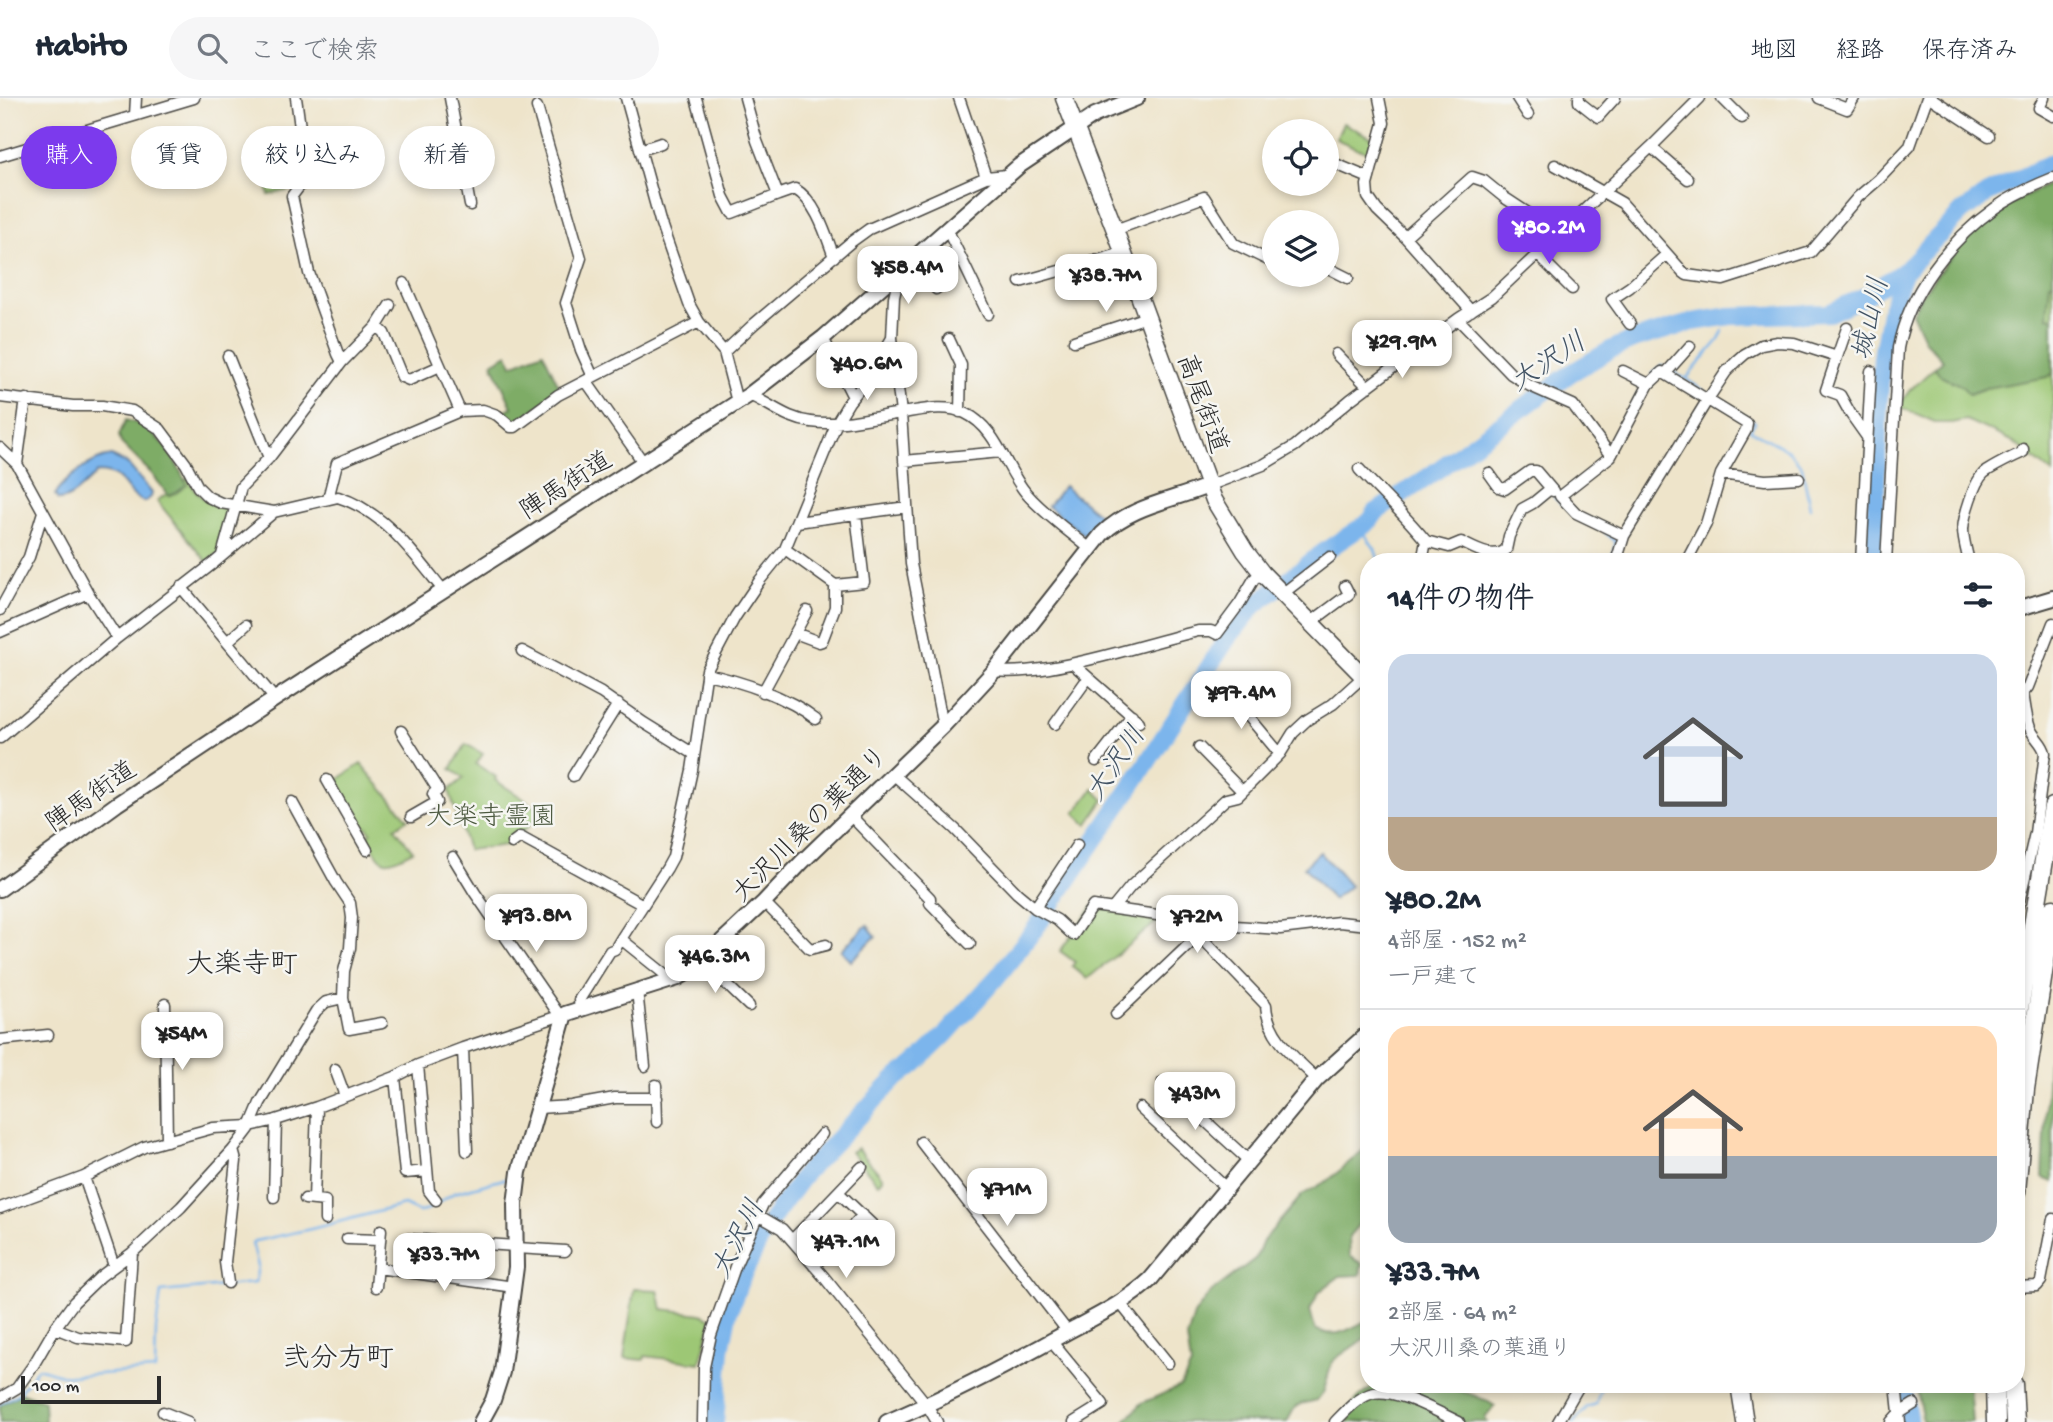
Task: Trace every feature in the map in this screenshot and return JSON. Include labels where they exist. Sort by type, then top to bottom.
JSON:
[{"type":"highway","points":[[2025,972],[2052,809]]},
{"type":"highway","points":[[2025,1089],[2053,909]]},
{"type":"highway","points":[[1995,1393],[1996,1422]]},
{"type":"highway","points":[[2013,1393],[2015,1422]]},
{"type":"main road","name":"高尾街道","points":[[1064,98],[1208,486],[1224,518],[1273,585],[1360,672]]},
{"type":"main road","points":[[1740,1393],[1745,1422]]},
{"type":"street","points":[[135,115],[136,98]]},
{"type":"street","points":[[0,156],[194,98]]},
{"type":"street","points":[[296,98],[301,127],[300,142],[307,176],[292,196],[309,273],[342,362]]},
{"type":"street","points":[[450,98],[470,205]]},
{"type":"street","points":[[626,98],[660,220],[689,304],[699,322],[724,352],[743,398],[766,402],[788,417],[813,422],[837,422],[927,409],[942,408],[960,412],[977,421],[991,437],[1024,492],[1090,549]]},
{"type":"street","points":[[696,98],[723,196],[732,213],[796,189],[803,194],[822,225],[834,257]]},
{"type":"street","points":[[745,98],[757,141],[778,195]]},
{"type":"street","points":[[959,98],[986,177]]},
{"type":"street","name":"陣馬街道","points":[[0,889],[117,804],[275,699],[743,398],[823,338],[1008,175],[1095,115],[1137,98]]},
{"type":"street","points":[[1379,98],[1384,123],[1369,178],[1366,192],[1368,197],[1471,312]]},
{"type":"street","points":[[1517,98],[1528,115]]},
{"type":"street","points":[[1579,98],[1579,102],[1598,117],[1615,98]]},
{"type":"street","points":[[1208,486],[1263,465],[1287,452],[1368,387],[1458,319],[1492,297],[1700,98]]},
{"type":"street","points":[[1722,98],[1742,118]]},
{"type":"street","points":[[1819,98],[1847,109],[1854,98]]},
{"type":"street","points":[[1555,165],[1622,203],[1687,275],[1723,280],[1811,252],[1858,197],[1910,146],[1929,98],[1989,136]]},
{"type":"street","points":[[2043,98],[2039,108],[2053,116]]},
{"type":"street","points":[[537,107],[581,258],[566,303],[589,379],[643,463]]},
{"type":"street","points":[[640,149],[662,143]]},
{"type":"street","points":[[1651,147],[1688,179]]},
{"type":"street","points":[[1339,165],[1369,178]]},
{"type":"street","points":[[724,352],[869,229],[986,177],[1008,175]]},
{"type":"street","points":[[1405,237],[1472,177],[1484,181],[1560,234]]},
{"type":"street","points":[[1887,553],[1898,348],[1910,307],[1950,250],[1980,219],[2019,193],[2053,178]]},
{"type":"street","points":[[1115,230],[1204,197],[1233,243],[1262,257]]},
{"type":"street","points":[[947,229],[988,314]]},
{"type":"street","points":[[1020,282],[1123,253]]},
{"type":"street","points":[[919,254],[936,289]]},
{"type":"street","points":[[1630,324],[1612,299],[1630,287],[1667,254]]},
{"type":"street","points":[[1538,255],[1572,289]]},
{"type":"street","points":[[900,271],[894,296],[892,338],[901,413],[911,564],[943,726]]},
{"type":"street","points":[[1339,274],[1348,278]]},
{"type":"street","points":[[404,283],[460,411]]},
{"type":"street","points":[[222,556],[241,487],[269,458],[342,362],[377,326],[390,305]]},
{"type":"street","points":[[1074,341],[1147,317]]},
{"type":"street","points":[[1458,319],[1511,374],[1549,396],[1573,405],[1611,456]]},
{"type":"street","points":[[328,499],[337,463],[460,411],[483,410],[497,415],[511,427],[515,427],[558,394],[699,322]]},
{"type":"street","points":[[377,326],[384,333],[405,380],[440,366]]},
{"type":"street","points":[[1847,328],[1826,390],[1840,395],[1867,438]]},
{"type":"street","points":[[823,338],[853,397]]},
{"type":"street","points":[[580,1008],[579,1000],[673,857],[694,754],[706,674],[735,617],[785,550],[837,422],[869,377],[892,338]]},
{"type":"street","points":[[949,339],[961,365],[960,412]]},
{"type":"street","points":[[1619,553],[1624,536],[1726,372],[1737,361],[1761,345],[1777,342],[1794,342],[1837,357]]},
{"type":"street","points":[[1666,373],[1690,346]]},
{"type":"street","points":[[1336,354],[1368,387]]},
{"type":"street","points":[[228,356],[269,458]]},
{"type":"street","points":[[1623,371],[1649,384]]},
{"type":"street","points":[[1861,553],[1871,371]]},
{"type":"street","points":[[1560,496],[1611,456],[1649,384],[1662,372],[1666,373],[1747,424],[1721,474],[1709,517],[1691,553]]},
{"type":"street","points":[[0,397],[132,411],[160,429],[186,464],[198,487],[208,497],[221,503],[274,512],[338,497],[348,500],[370,513],[398,536],[443,590]]},
{"type":"street","points":[[17,464],[26,399]]},
{"type":"street","points":[[0,448],[17,464],[88,593],[117,638]]},
{"type":"street","points":[[1967,553],[1963,532],[1979,480],[1984,473],[2023,452],[2023,449]]},
{"type":"street","points":[[904,461],[1001,452]]},
{"type":"street","points":[[1359,469],[1407,517],[1426,541],[1448,547],[1461,542],[1489,553]]},
{"type":"street","points":[[1489,473],[1499,487],[1505,489],[1530,471],[1536,471],[1550,489],[1576,513],[1624,536]]},
{"type":"street","points":[[1721,474],[1765,480],[1799,478]]},
{"type":"street","name":"大沢川桑の葉通り","points":[[563,1015],[690,971],[943,726],[994,671],[1090,549],[1114,523],[1129,514],[1208,486]]},
{"type":"street","points":[[1502,553],[1506,550],[1509,536],[1522,509],[1550,489]]},
{"type":"street","points":[[797,522],[907,507]]},
{"type":"street","points":[[0,610],[29,557],[43,512]]},
{"type":"street","points":[[0,738],[117,638],[274,512]]},
{"type":"street","points":[[785,550],[835,585],[864,582],[856,514]]},
{"type":"street","points":[[1424,553],[1426,541]]},
{"type":"street","points":[[994,671],[1013,673],[1073,664],[1198,631],[1217,634],[1254,579],[1273,585],[1307,573],[1330,557]]},
{"type":"street","points":[[795,633],[822,641],[835,607],[835,585]]},
{"type":"street","points":[[1310,623],[1349,594],[1345,586]]},
{"type":"street","points":[[181,587],[275,699]]},
{"type":"street","points":[[0,632],[88,593]]},
{"type":"street","points":[[2025,606],[2053,598]]},
{"type":"street","points":[[762,692],[807,611]]},
{"type":"street","points":[[2025,690],[2053,623]]},
{"type":"street","points":[[227,642],[246,625]]},
{"type":"street","points":[[522,652],[601,692],[694,754]]},
{"type":"street","points":[[1073,664],[1135,719],[1096,761]]},
{"type":"street","points":[[706,674],[743,684],[800,707],[816,719]]},
{"type":"street","points":[[1055,724],[1088,678]]},
{"type":"street","points":[[1113,908],[1131,886],[1226,799],[1238,796],[1280,754],[1293,733],[1307,720],[1360,683]]},
{"type":"street","points":[[1225,688],[1280,754]]},
{"type":"street","points":[[573,776],[618,704]]},
{"type":"street","points":[[2025,711],[2035,738],[2044,747],[2045,753],[2035,833],[2025,876]]},
{"type":"street","points":[[401,731],[438,790],[433,794],[437,802],[411,817]]},
{"type":"street","points":[[1199,747],[1242,791]]},
{"type":"street","points":[[893,774],[955,829],[1037,909],[1052,917],[1073,935],[1093,906],[1235,926],[1280,929],[1339,922],[1360,924]]},
{"type":"street","points":[[327,780],[367,850]]},
{"type":"street","points":[[292,802],[350,903],[350,948],[344,971],[343,998],[349,1028],[382,1023]]},
{"type":"street","points":[[850,815],[970,944]]},
{"type":"street","points":[[512,843],[520,836],[643,905]]},
{"type":"street","points":[[1037,909],[1077,845]]},
{"type":"street","points":[[453,857],[475,894],[563,1015]]},
{"type":"street","points":[[764,902],[810,949],[826,945]]},
{"type":"street","points":[[1188,920],[1266,1005],[1266,1020],[1287,1050],[1317,1079]]},
{"type":"street","points":[[1116,1014],[1199,935]]},
{"type":"street","points":[[621,939],[672,979]]},
{"type":"street","points":[[702,961],[749,1006]]},
{"type":"street","points":[[637,990],[645,1066]]},
{"type":"street","points":[[0,1398],[17,1388],[74,1302],[181,1207],[233,1150],[250,1126],[260,1103],[316,1011],[326,1002],[343,998]]},
{"type":"street","points":[[165,1004],[167,1141]]},
{"type":"street","points":[[0,1208],[84,1177],[144,1147],[213,1128],[250,1126],[276,1120],[395,1077],[463,1048],[563,1015]]},
{"type":"street","points":[[481,1422],[493,1400],[502,1372],[514,1287],[519,1172],[563,1015]]},
{"type":"street","points":[[0,1040],[48,1035]]},
{"type":"street","points":[[887,1422],[927,1405],[1068,1332],[1120,1303],[1150,1280],[1317,1079],[1360,1040]]},
{"type":"street","points":[[463,1048],[467,1151]]},
{"type":"street","points":[[418,1065],[429,1191],[436,1200]]},
{"type":"street","points":[[335,1069],[345,1096]]},
{"type":"street","points":[[395,1077],[405,1173],[427,1171]]},
{"type":"street","points":[[1163,1082],[1248,1160]]},
{"type":"street","points":[[656,1086],[657,1122]]},
{"type":"street","points":[[538,1108],[571,1106],[615,1098],[657,1098]]},
{"type":"street","points":[[317,1107],[309,1200],[325,1201],[325,1220]]},
{"type":"street","points":[[1140,1108],[1225,1187]]},
{"type":"street","points":[[274,1197],[276,1120]]},
{"type":"street","points":[[703,1422],[705,1367],[710,1335],[727,1286],[763,1205],[822,1134]]},
{"type":"street","points":[[921,1142],[1068,1332]]},
{"type":"street","points":[[228,1283],[225,1262],[236,1161],[233,1150]]},
{"type":"street","points":[[792,1240],[862,1167]]},
{"type":"street","points":[[84,1177],[114,1266]]},
{"type":"street","points":[[838,1192],[880,1231]]},
{"type":"street","points":[[814,1266],[863,1215]]},
{"type":"street","points":[[760,1216],[792,1240],[927,1405],[937,1422]]},
{"type":"street","points":[[2025,1288],[2036,1286],[2041,1281],[2053,1220]]},
{"type":"street","points":[[347,1239],[380,1235],[376,1287]]},
{"type":"street","points":[[407,1239],[461,1247],[517,1247],[565,1251]]},
{"type":"street","points":[[55,1328],[78,1337],[126,1342],[132,1253]]},
{"type":"street","points":[[378,1268],[514,1287]]},
{"type":"street","points":[[1120,1303],[1168,1363]]},
{"type":"street","points":[[1051,1341],[1103,1404],[1074,1422]]},
{"type":"street","points":[[1335,1422],[1351,1405],[1374,1393]]},
{"type":"street","points":[[1383,1393],[1407,1398],[1459,1422]]},
{"type":"street","points":[[1558,1422],[1575,1393]]},
{"type":"street","points":[[1898,1393],[1903,1413]]},
{"type":"street","points":[[161,1415],[188,1422]]},
{"type":"green space","points":[[1343,123],[1375,139],[1372,155],[1339,140]]},
{"type":"green space","points":[[2053,182],[2053,474],[2012,441],[1966,420],[1937,423],[1898,406],[1910,390],[1943,360],[1925,341],[1923,293],[1971,231],[2011,202]]},
{"type":"green space","points":[[2053,182],[2053,283],[2050,283],[2047,317],[2053,318],[2053,373],[2048,377],[1986,388],[1969,394],[1961,385],[1938,372],[1935,367],[1943,360],[1925,341],[1912,313],[1921,296],[1973,232],[2012,203]]},
{"type":"green space","points":[[268,189],[290,189],[289,190],[269,195]]},
{"type":"green space","points":[[543,352],[561,390],[514,424],[499,414],[512,407],[492,363],[508,354],[512,365]]},
{"type":"green space","points":[[126,420],[137,423],[155,436],[177,464],[187,485],[169,496],[121,443],[119,435]]},
{"type":"green space","points":[[188,478],[205,500],[231,510],[219,553],[207,562],[157,501]]},
{"type":"green space","name":"大楽寺霊園","points":[[466,744],[483,754],[476,764],[542,811],[507,845],[468,850],[449,790],[464,778],[451,769]]},
{"type":"green space","points":[[361,764],[408,819],[395,828],[413,851],[395,860],[384,861],[377,853],[367,836],[371,833],[367,827],[362,830],[334,782]]},
{"type":"green space","points":[[1093,789],[1104,800],[1087,825],[1075,813]]},
{"type":"green space","points":[[1093,906],[1164,916],[1087,979],[1072,966],[1075,962],[1060,951]]},
{"type":"green space","points":[[2048,1062],[2053,1064],[2053,1182],[2043,1178]]},
{"type":"green space","points":[[857,1148],[883,1178],[878,1184],[851,1152]]},
{"type":"green space","points":[[1360,1153],[1360,1223],[1349,1236],[1350,1256],[1360,1263],[1360,1275],[1340,1276],[1319,1292],[1310,1310],[1315,1329],[1330,1334],[1360,1324],[1360,1342],[1335,1359],[1324,1391],[1317,1400],[1301,1404],[1294,1409],[1287,1422],[1124,1422],[1142,1403],[1181,1386],[1191,1365],[1187,1338],[1194,1315],[1209,1294],[1256,1258],[1263,1241],[1302,1195],[1330,1179]]},
{"type":"green space","points":[[634,1289],[658,1290],[662,1309],[701,1314],[712,1319],[700,1363],[645,1356],[644,1360],[624,1358]]},
{"type":"green space","points":[[22,1393],[44,1401],[45,1422],[0,1422],[0,1405]]},
{"type":"green space","points":[[1364,1393],[1468,1393],[1495,1406],[1485,1418],[1487,1422],[1348,1422],[1351,1408]]},
{"type":"green space","points":[[1918,1393],[1970,1393],[1972,1422],[1923,1422]]},
{"type":"water","points":[[111,456],[127,463],[152,493],[151,497],[145,502],[138,499],[115,476],[98,472],[74,494],[58,500],[55,495],[72,476],[88,465]]},
{"type":"water","points":[[1064,486],[1103,518],[1088,538],[1048,506]]},
{"type":"water","points":[[1320,852],[1350,886],[1333,900],[1304,867]]},
{"type":"water","points":[[867,925],[876,936],[851,961],[841,950]]},
{"type":"waterway","name":"城山川","points":[[1874,553],[1882,357],[1890,312],[1905,270],[1962,212],[1987,194],[2053,162]]},
{"type":"waterway","name":"大沢川","points":[[715,1422],[721,1350],[728,1314],[740,1281],[766,1227],[805,1173],[894,1080],[945,1035],[998,976],[1035,929],[1227,639],[1254,606],[1322,553],[1370,521],[1376,512],[1571,373],[1612,349],[1693,322],[1730,316],[1829,313],[1863,297],[1905,270]]},
{"type":"waterway","name":"大沢川","points":[[1725,323],[1726,316]]},
{"type":"waterway","points":[[1704,391],[1686,379],[1719,340],[1723,331]]},
{"type":"waterway","points":[[1653,374],[1662,365]]},
{"type":"waterway","points":[[1672,371],[1684,378]]},
{"type":"waterway","points":[[1632,406],[1643,385]]},
{"type":"waterway","points":[[1717,399],[1755,422],[1750,430],[1788,450],[1802,467],[1810,508]]},
{"type":"waterway","points":[[1554,497],[1562,504]]},
{"type":"waterway","points":[[1359,526],[1376,553]]},
{"type":"waterway","points":[[1605,532],[1616,542],[1613,553]]},
{"type":"waterway","name":"大沢川","points":[[1046,907],[1050,908]]},
{"type":"waterway","points":[[0,1404],[18,1394],[38,1368],[72,1376],[155,1370],[156,1329],[161,1292],[255,1283],[258,1266],[252,1243],[255,1241],[404,1205],[419,1212],[425,1211],[454,1193],[504,1179]]},
{"type":"waterway","points":[[1574,1422],[1587,1407],[1596,1404],[1599,1393]]},
{"type":"waterway","name":"城山川","points":[[1904,1393],[1909,1422]]},
{"type":"district","name":"大楽寺町","points":[[242,962]]},
{"type":"district","name":"弐分方町","points":[[338,1356]]}]
